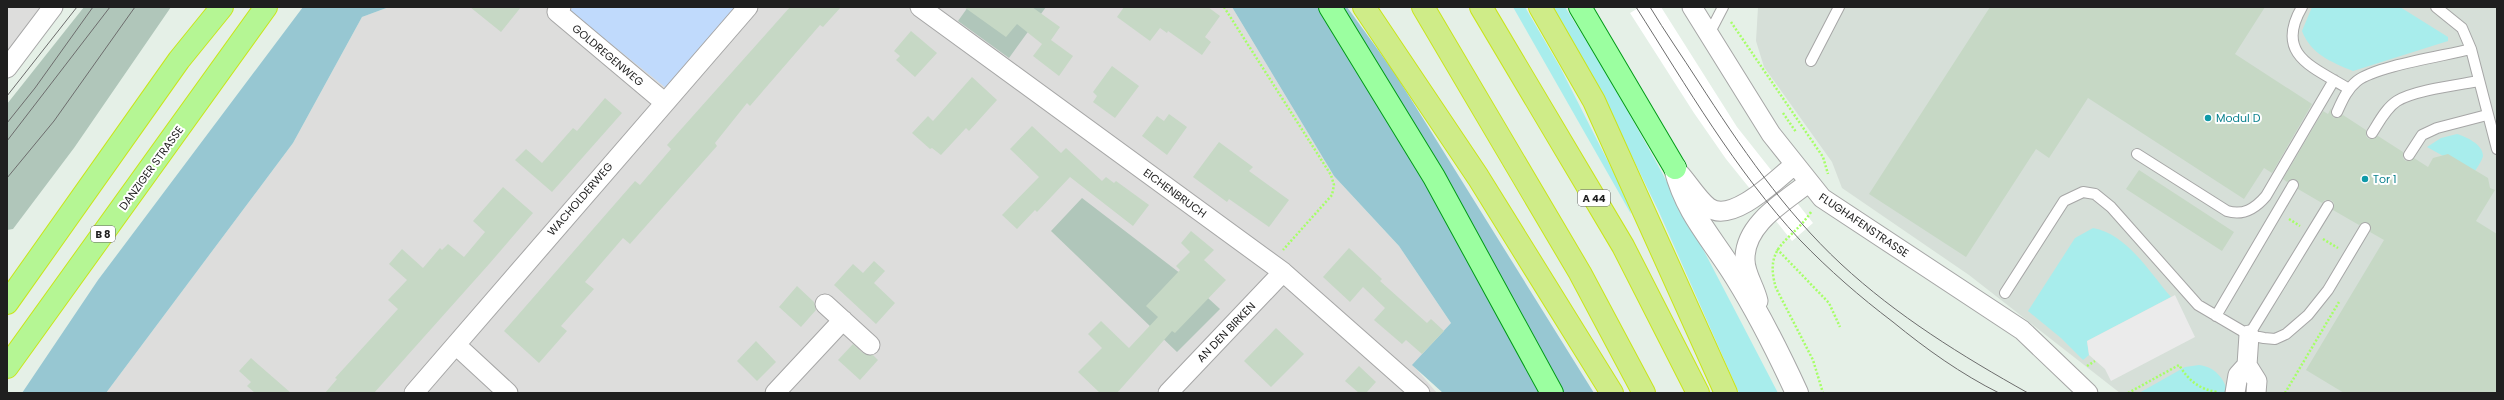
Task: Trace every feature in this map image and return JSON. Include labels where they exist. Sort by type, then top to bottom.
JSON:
[{"type":"highway","points":[[179,60],[205,7]]},
{"type":"highway","points":[[7,303],[179,60],[222,7]]},
{"type":"highway","points":[[1364,7],[1478,177],[1612,393]]},
{"type":"highway","points":[[1423,7],[1580,273],[1644,393]]},
{"type":"highway","name":"A 44","points":[[1481,7],[1623,246],[1698,393]]},
{"type":"highway","points":[[1540,7],[1594,101],[1726,393]]},
{"type":"highway","name":"DANZIGER STRASSE","points":[[7,367],[265,10]]},
{"type":"main road","points":[[1330,7],[1434,177],[1552,393]]},
{"type":"main road","points":[[1580,7],[1675,168]]},
{"type":"street","points":[[7,68],[53,7]]},
{"type":"street","name":"GOLDREGENWEG","points":[[561,7],[556,12],[664,102]]},
{"type":"street","name":"WACHOLDERWEG","points":[[414,393],[664,102],[748,7]]},
{"type":"street","name":"EICHENBRUCH","points":[[920,7],[1277,267],[1420,393]]},
{"type":"street","name":"FLUGHAFENSTRASSE","points":[[1692,7],[1771,134],[1808,183],[1830,204],[2022,330],[2088,393]]},
{"type":"street","points":[[1675,168],[1701,201],[1718,212],[1727,211],[1746,204],[1794,165]]},
{"type":"street","points":[[1675,168],[1681,192],[1703,231],[1735,276],[1758,316],[1797,393]]},
{"type":"street","points":[[1758,316],[1756,295],[1746,264],[1748,245],[1763,219],[1808,183]]},
{"type":"street","name":"AN DEN BIRKEN","points":[[1168,393],[1277,267]]},
{"type":"street","points":[[825,304],[870,345]]},
{"type":"street","points":[[775,393],[843,320]]},
{"type":"street","points":[[2249,335],[2247,365],[2257,381],[2256,393]]},
{"type":"street","points":[[456,345],[508,393]]},
{"type":"street","points":[[2235,393],[2238,375],[2247,365]]},
{"type":"lane","points":[[1811,61],[1838,7]]},
{"type":"lane","points":[[2302,7],[2294,21],[2291,35],[2294,48],[2300,58],[2349,89]]},
{"type":"lane","points":[[2436,7],[2462,28],[2471,49],[2497,149]]},
{"type":"lane","points":[[1709,34],[1722,8]]},
{"type":"lane","points":[[2337,112],[2349,89],[2363,78],[2384,70],[2471,49]]},
{"type":"lane","points":[[2137,154],[2227,211],[2238,214],[2244,213],[2259,204],[2266,196],[2334,80]]},
{"type":"lane","points":[[2372,133],[2384,114],[2396,102],[2408,96],[2479,81]]},
{"type":"lane","points":[[2409,155],[2422,135],[2437,128],[2487,115]]},
{"type":"lane","points":[[2216,316],[2293,185]]},
{"type":"lane","points":[[2005,294],[2064,201],[2083,192],[2095,194],[2111,207],[2198,305],[2249,335],[2275,339],[2286,334],[2308,315],[2328,290],[2365,228]]},
{"type":"lane","points":[[2249,335],[2328,206]]},
{"type":"path","points":[[1224,7],[1331,175],[1334,185],[1332,195],[1277,267]]},
{"type":"path","name":"FLUGHAFENSTRASSE","points":[[1722,8],[1823,156],[1829,177]]},
{"type":"path","points":[[1815,208],[1777,249],[1772,266],[1776,288],[1813,360],[1823,393]]},
{"type":"path","points":[[1777,249],[1829,303],[1840,327]]},
{"type":"path","points":[[2285,393],[2343,295]]},
{"type":"path","points":[[2128,393],[2179,365],[2189,380],[2200,388],[2216,392],[2235,393]]},
{"type":"shaded area","points":[[7,7],[55,7],[7,69]]},
{"type":"shaded area","points":[[84,7],[171,7],[74,148],[13,229],[7,230],[7,104]]},
{"type":"shaded area","points":[[303,7],[389,7],[362,17],[293,143],[106,393],[22,393],[98,280]]},
{"type":"shaded area","points":[[389,7],[1232,7],[1334,176],[1399,246],[1451,323],[1413,365],[1437,393],[106,393],[293,143],[362,17]]},
{"type":"shaded area","points":[[573,7],[737,7],[666,88],[570,11]]},
{"type":"shaded area","points":[[968,7],[1046,7],[1009,58],[958,21]]},
{"type":"shaded area","points":[[1232,7],[1347,7],[1394,72],[1594,393],[1443,393],[1412,365],[1451,323],[1399,246],[1334,176]]},
{"type":"shaded area","points":[[1513,7],[1525,7],[1560,67],[1629,203],[1631,214]]},
{"type":"shaded area","points":[[1552,7],[1565,7],[1622,101],[1702,246],[1778,393],[1739,393],[1659,212],[1600,91]]},
{"type":"shaded area","points":[[1758,7],[2497,7],[2497,393],[2120,393],[1969,275],[1842,188],[1832,162],[1764,67],[1756,41]]},
{"type":"shaded area","points":[[2312,7],[2400,7],[2448,37],[2448,41],[2353,71],[2323,56],[2311,46],[2306,39],[2302,31]]},
{"type":"shaded area","points":[[2457,134],[2473,142],[2482,152],[2483,156],[2474,173],[2427,147],[2441,138]]},
{"type":"shaded area","points":[[1082,198],[1185,277],[1220,309],[1177,352],[1051,231]]},
{"type":"shaded area","points":[[2093,228],[2117,238],[2127,246],[2146,266],[2171,297],[2087,341],[2089,355],[2083,360],[2061,338],[2028,311],[2075,238]]},
{"type":"shaded area","points":[[2175,295],[2195,337],[2111,381],[2105,369],[2089,355],[2087,341]]},
{"type":"shaded area","points":[[2199,365],[2210,368],[2218,374],[2228,393],[2139,393],[2185,367]]},
{"type":"pier","points":[[1640,7],[1661,7],[1737,127],[1813,223],[1792,241],[1726,159],[1694,113],[1630,13]]},
{"type":"building","points":[[470,7],[521,7],[501,32]]},
{"type":"building","points":[[790,7],[841,7],[823,27],[820,25],[750,106],[747,103],[715,143],[717,146],[630,244],[623,238],[585,282],[594,289],[561,326],[567,331],[539,363],[504,331],[635,181],[640,185],[671,149],[667,145]]},
{"type":"building","points":[[964,7],[1032,7],[1060,27],[1051,40],[1073,56],[1059,76],[1033,56],[1042,44],[1017,24],[1006,37]]},
{"type":"building","points":[[1124,7],[1208,7],[1220,16],[1205,37],[1211,42],[1202,55],[1168,31],[1167,33],[1160,28],[1150,41],[1117,17]]},
{"type":"building","name":"Modul D","points":[[1990,7],[2265,7],[2235,54],[2312,104],[2272,173],[2264,168],[2244,199],[2088,98],[2049,158],[2036,149],[1966,257],[1869,194]]},
{"type":"building","points":[[911,31],[937,53],[915,77],[896,60],[900,56],[894,51]]},
{"type":"building","points":[[1112,66],[1139,86],[1115,118],[1093,102],[1097,96],[1093,92]]},
{"type":"building","points":[[972,77],[997,100],[969,131],[966,128],[941,155],[932,148],[930,149],[912,133],[928,116],[933,121]]},
{"type":"building","points":[[605,98],[622,113],[552,192],[515,160],[526,149],[542,163],[573,128],[577,131]]},
{"type":"building","points":[[2331,108],[2331,113],[2334,118],[2338,118],[2343,115],[2366,130],[2366,136],[2369,139],[2378,136],[2403,152],[2403,158],[2406,161],[2414,158],[2428,167],[2433,158],[2448,154],[2488,178],[2490,188],[2495,190],[2476,221],[2497,234],[2497,393],[2344,393],[2306,370],[2384,240],[2370,232],[2371,228],[2369,223],[2365,222],[2359,225],[2333,210],[2334,203],[2331,200],[2325,200],[2322,203],[2298,189],[2299,185],[2297,180],[2293,179],[2287,182],[2283,179],[2323,111],[2328,114]]},
{"type":"building","points":[[1169,114],[1187,127],[1167,155],[1142,136],[1157,116],[1164,121]]},
{"type":"building","points":[[1032,126],[1061,153],[1066,148],[1102,181],[1106,177],[1114,183],[1116,181],[1149,205],[1133,226],[1070,177],[1037,212],[1035,210],[1017,229],[1002,215],[1039,177],[1010,149]]},
{"type":"building","points":[[1219,142],[1253,167],[1249,171],[1289,200],[1269,227],[1229,199],[1227,202],[1193,177]]},
{"type":"building","points":[[2139,170],[2234,232],[2222,251],[2126,189]]},
{"type":"building","points":[[503,187],[533,213],[490,263],[374,393],[325,393],[337,379],[335,378],[398,309],[388,300],[407,280],[389,264],[402,249],[423,268],[440,248],[442,250],[448,244],[464,257],[485,232],[473,221]]},
{"type":"building","points":[[1191,231],[1214,250],[1204,260],[1226,280],[1175,333],[1172,331],[1117,393],[1100,393],[1078,372],[1102,348],[1088,334],[1101,321],[1129,348],[1158,317],[1146,306],[1180,270],[1176,266],[1190,252],[1181,243]]},
{"type":"building","points":[[1349,248],[1382,279],[1380,281],[1427,323],[1431,319],[1444,331],[1422,354],[1406,340],[1402,344],[1374,320],[1385,308],[1363,287],[1350,302],[1323,277]]},
{"type":"building","points":[[874,261],[885,271],[874,283],[895,303],[876,324],[834,285],[853,264],[863,273]]},
{"type":"building","points":[[797,286],[814,302],[816,310],[801,327],[779,307]]},
{"type":"building","points":[[1276,328],[1304,354],[1271,387],[1244,361]]},
{"type":"building","points":[[756,341],[776,362],[757,381],[737,361]]},
{"type":"building","points":[[853,344],[863,353],[873,355],[878,360],[860,380],[838,360]]},
{"type":"building","points":[[251,358],[291,393],[255,393],[247,386],[251,382],[239,371]]},
{"type":"building","points":[[1359,366],[1376,382],[1366,393],[1359,393],[1345,381]]},
{"type":"tram line","points":[[7,96],[77,7]]},
{"type":"tram line","points":[[7,123],[35,88],[93,7]]},
{"type":"tram line","points":[[7,141],[110,7]]},
{"type":"tram line","points":[[7,178],[54,121],[135,7]]},
{"type":"tram line","points":[[1636,7],[1733,157],[1776,213],[1800,240],[1833,273],[1918,342],[1957,369],[1999,393]]},
{"type":"tram line","points":[[1650,7],[1714,105],[1764,177],[1820,244],[1862,283],[1907,318],[1979,365],[2028,393]]},
{"type":"place","name":"Modul D","points":[[2208,118]]},
{"type":"place","name":"Tor 1","points":[[2365,179]]}]
